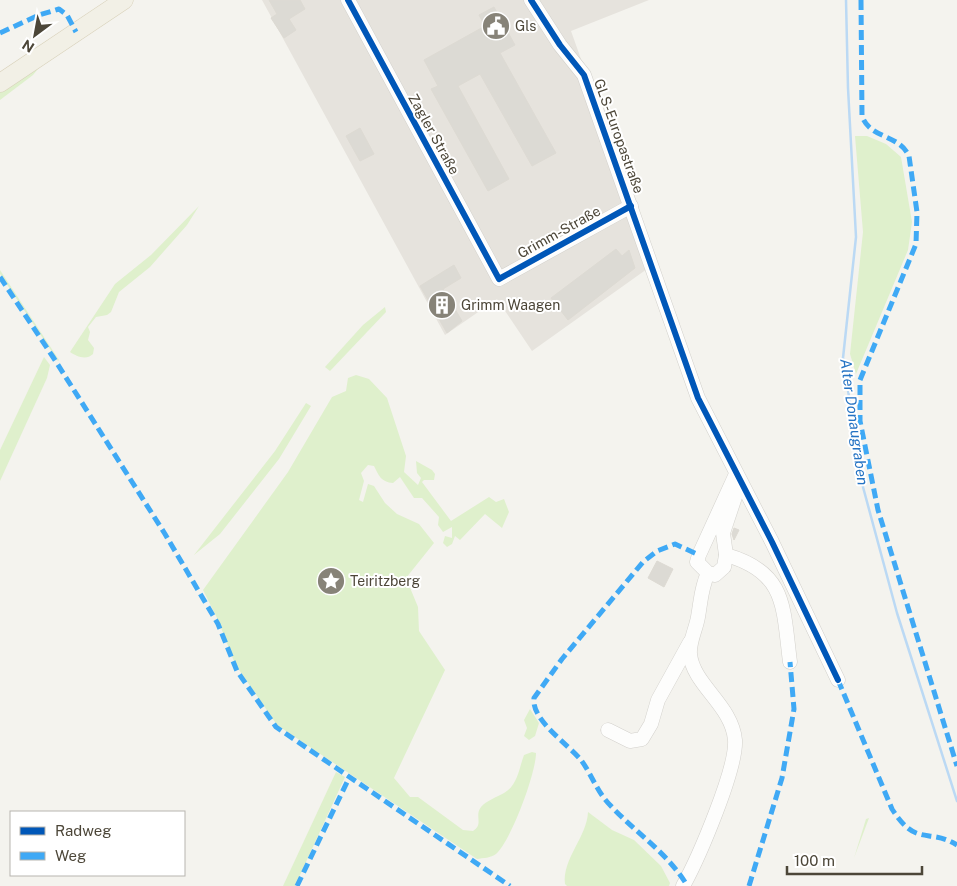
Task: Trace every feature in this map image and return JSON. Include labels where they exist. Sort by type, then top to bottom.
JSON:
[{"type":"main road","points":[[0,83],[124,0]]},
{"type":"street","name":"Zagler Straße","points":[[348,0],[499,279]]},
{"type":"street","name":"GLS-Europastraße","points":[[531,0],[560,45],[584,75],[698,398],[838,680]]},
{"type":"street","name":"Grimm-Straße","points":[[499,279],[631,206]]},
{"type":"street","points":[[738,478],[723,533],[726,555],[721,572],[715,575],[708,573],[697,562],[738,478]]},
{"type":"street","points":[[726,555],[744,560],[758,567],[773,583],[784,613],[790,662]]},
{"type":"street","points":[[682,886],[708,831],[732,766],[735,751],[735,738],[726,714],[692,664],[690,646],[694,635],[701,588],[708,573]]},
{"type":"street","points":[[608,730],[630,741],[642,739],[651,724],[658,700],[694,635]]},
{"type":"shaded area","points":[[262,0],[649,0],[571,31],[654,264],[532,351],[497,299],[445,335]]},
{"type":"green space","points":[[46,59],[33,75],[0,100],[0,90]]},
{"type":"green space","points":[[855,136],[867,136],[886,144],[901,157],[912,222],[908,250],[856,374],[850,354],[863,232]]},
{"type":"green space","points":[[199,206],[187,225],[150,267],[119,292],[111,312],[107,315],[96,317],[88,327],[90,332],[88,340],[94,348],[93,354],[84,357],[70,352],[115,284],[151,255]]},
{"type":"green space","points":[[0,270],[59,360],[58,361],[0,274]]},
{"type":"green space","points":[[385,307],[386,312],[330,371],[325,367],[363,325]]},
{"type":"green space","points":[[44,357],[50,365],[47,378],[0,481],[0,450]]},
{"type":"green space","points":[[356,375],[369,379],[387,398],[406,456],[404,472],[418,485],[421,478],[417,473],[416,461],[432,470],[435,474],[434,480],[424,480],[422,482],[451,521],[489,497],[496,502],[504,499],[509,512],[502,528],[485,514],[460,540],[455,536],[452,544],[447,547],[443,543],[445,536],[452,538],[452,527],[443,532],[438,525],[439,517],[422,498],[414,498],[400,477],[393,483],[383,480],[374,466],[368,465],[361,473],[364,481],[359,500],[363,502],[368,484],[374,486],[385,503],[397,514],[419,524],[434,543],[406,578],[418,607],[419,631],[445,670],[394,778],[410,797],[418,797],[463,830],[473,831],[479,823],[478,814],[481,807],[509,790],[517,776],[524,755],[532,752],[536,753],[532,775],[522,806],[509,836],[496,854],[489,857],[477,859],[277,725],[235,664],[218,620],[203,590],[288,472],[332,397],[346,391],[348,378]]},
{"type":"green space","points":[[306,403],[311,406],[279,459],[220,534],[194,555],[275,451]]},
{"type":"green space","points":[[530,709],[539,723],[535,736],[529,740],[524,736],[527,728],[524,720]]},
{"type":"green space","points":[[336,772],[345,777],[295,886],[283,886]]},
{"type":"green space","points":[[588,812],[612,830],[634,840],[661,866],[670,883],[669,886],[567,886],[565,884],[565,875],[567,866],[584,830]]},
{"type":"green space","points":[[869,818],[854,858],[866,819]]},
{"type":"building","points":[[269,0],[300,0],[305,9],[289,19],[296,30],[284,38],[271,18],[277,14]]},
{"type":"building","points":[[494,7],[515,45],[500,53],[556,153],[532,166],[480,74],[458,86],[509,179],[488,191],[431,89],[438,86],[424,60],[485,26],[479,15]]},
{"type":"building","points":[[360,128],[374,154],[360,161],[346,136]]},
{"type":"building","points":[[616,249],[622,256],[629,250],[635,268],[568,320],[551,298]]},
{"type":"building","name":"Grimm Waagen","points":[[454,265],[461,278],[443,289],[462,321],[447,333],[420,286]]},
{"type":"building","points":[[734,528],[739,530],[734,540],[732,534]]},
{"type":"building","points":[[657,561],[673,569],[664,587],[648,578]]},
{"type":"waterway","name":"Alter Donaugraben","points":[[846,0],[848,88],[856,237],[843,358],[863,487],[897,613],[957,801]]},
{"type":"marked path","points":[[861,0],[862,116],[871,129],[899,144],[909,156],[917,212],[916,244],[860,380],[860,421],[878,510],[957,766]]},
{"type":"marked path","points":[[0,33],[39,15],[59,9],[67,15],[76,32]]},
{"type":"marked path","points":[[0,277],[165,534],[218,624],[237,671],[276,727],[510,886]]},
{"type":"marked path","points":[[685,882],[668,861],[605,800],[581,760],[551,731],[538,715],[534,698],[562,659],[643,562],[657,551],[675,544],[699,555]]},
{"type":"marked path","points":[[749,886],[782,778],[794,709],[790,662]]},
{"type":"marked path","points":[[838,680],[892,809],[908,829],[923,835],[938,837],[957,845]]},
{"type":"marked path","points":[[297,886],[350,776]]},
{"type":"cycle path","points":[[348,0],[499,279],[631,206]]},
{"type":"cycle path","points":[[531,0],[560,45],[584,75],[698,398],[772,542],[838,680]]},
{"type":"place","name":"Gls","points":[[496,26]]},
{"type":"place","name":"Grimm Waagen","points":[[442,305]]},
{"type":"place","name":"Teiritzberg","points":[[331,581]]}]
